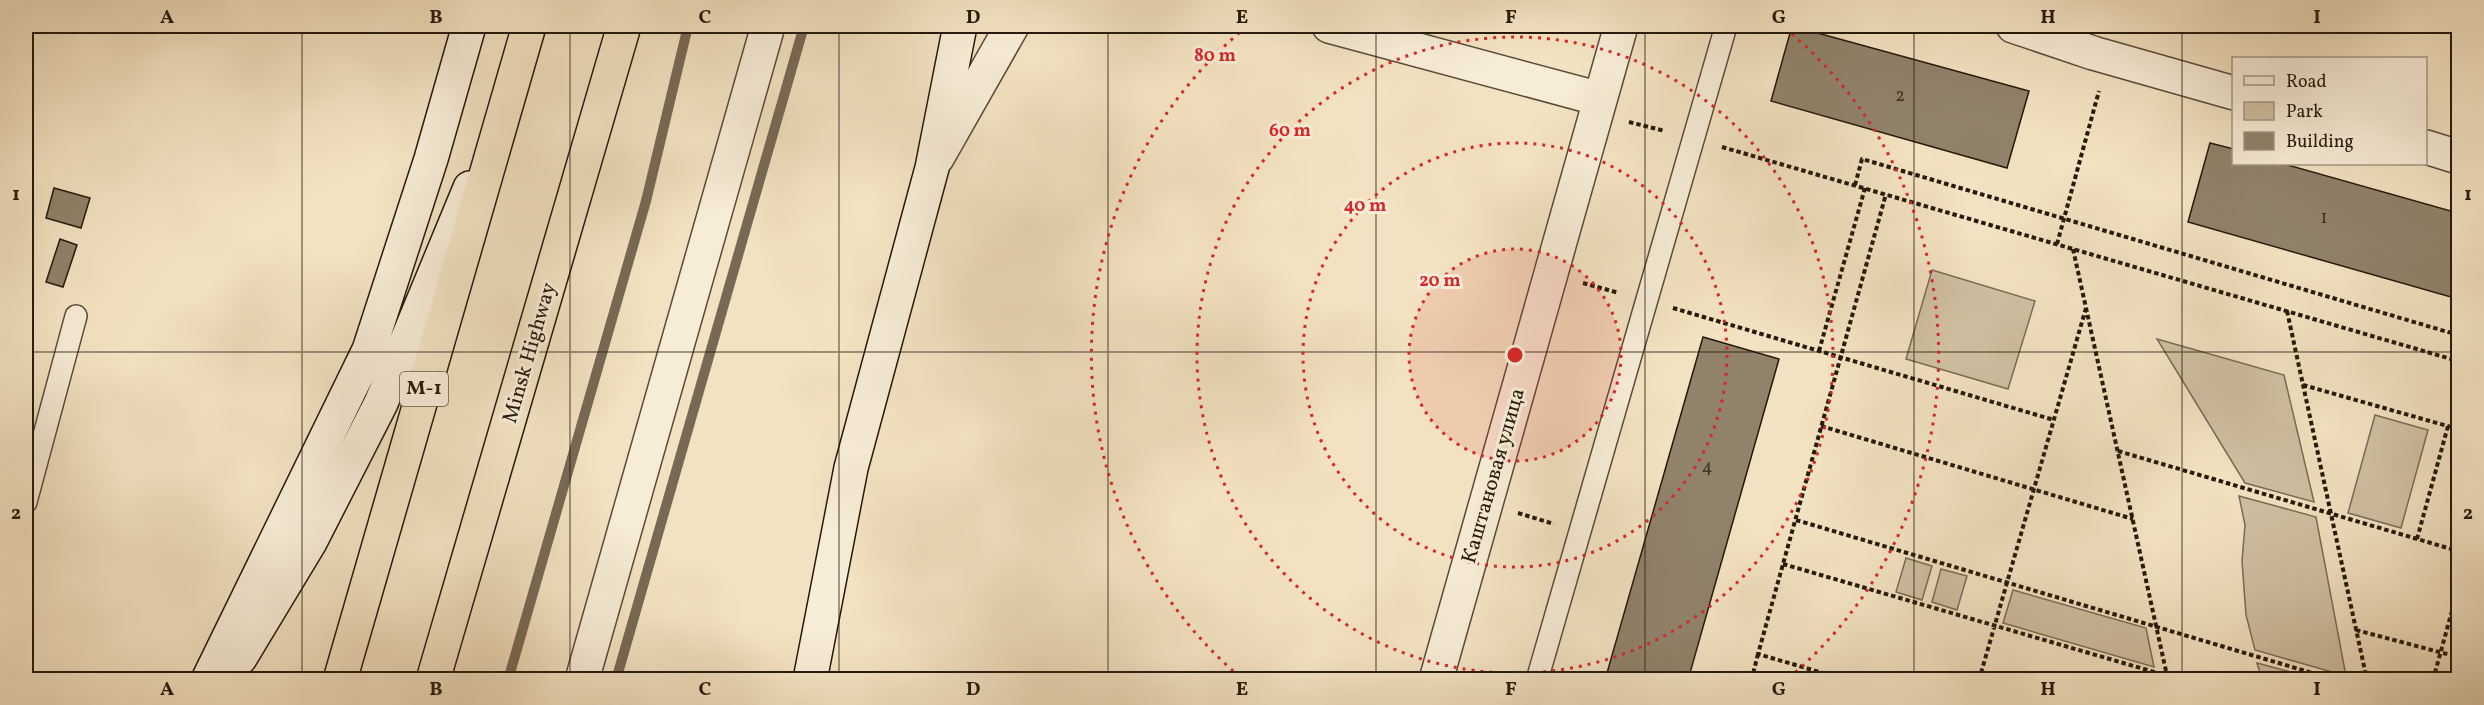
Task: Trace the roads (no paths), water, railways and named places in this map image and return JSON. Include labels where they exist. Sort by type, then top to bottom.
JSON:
[{"type":"highway","name":"М-1","points":[[340,680],[529,26]]},
{"type":"highway","name":"Minsk Highway","points":[[433,680],[624,26]]},
{"type":"street","points":[[208,680],[369,350],[431,159],[469,26]]},
{"type":"street","points":[[582,680],[768,26]]},
{"type":"street","points":[[932,168],[960,26]]},
{"type":"street","points":[[810,680],[850,468],[932,168],[974,26]]},
{"type":"street","points":[[932,168],[1012,26]]},
{"type":"street","points":[[1329,26],[1600,99]]},
{"type":"street","name":"Каштановая улица","points":[[1436,680],[1621,26]]},
{"type":"street","points":[[2013,26],[2093,53],[2232,92]]},
{"type":"street","points":[[226,680],[310,542],[381,403],[508,98]]},
{"type":"street","points":[[2427,147],[2458,157]]},
{"type":"lane","points":[[1537,680],[1726,26]]},
{"type":"lane","points":[[26,502],[34,438],[76,316]]},
{"type":"waterway","points":[[508,680],[646,201],[688,26]]},
{"type":"waterway","points":[[616,680],[804,26]]}]
